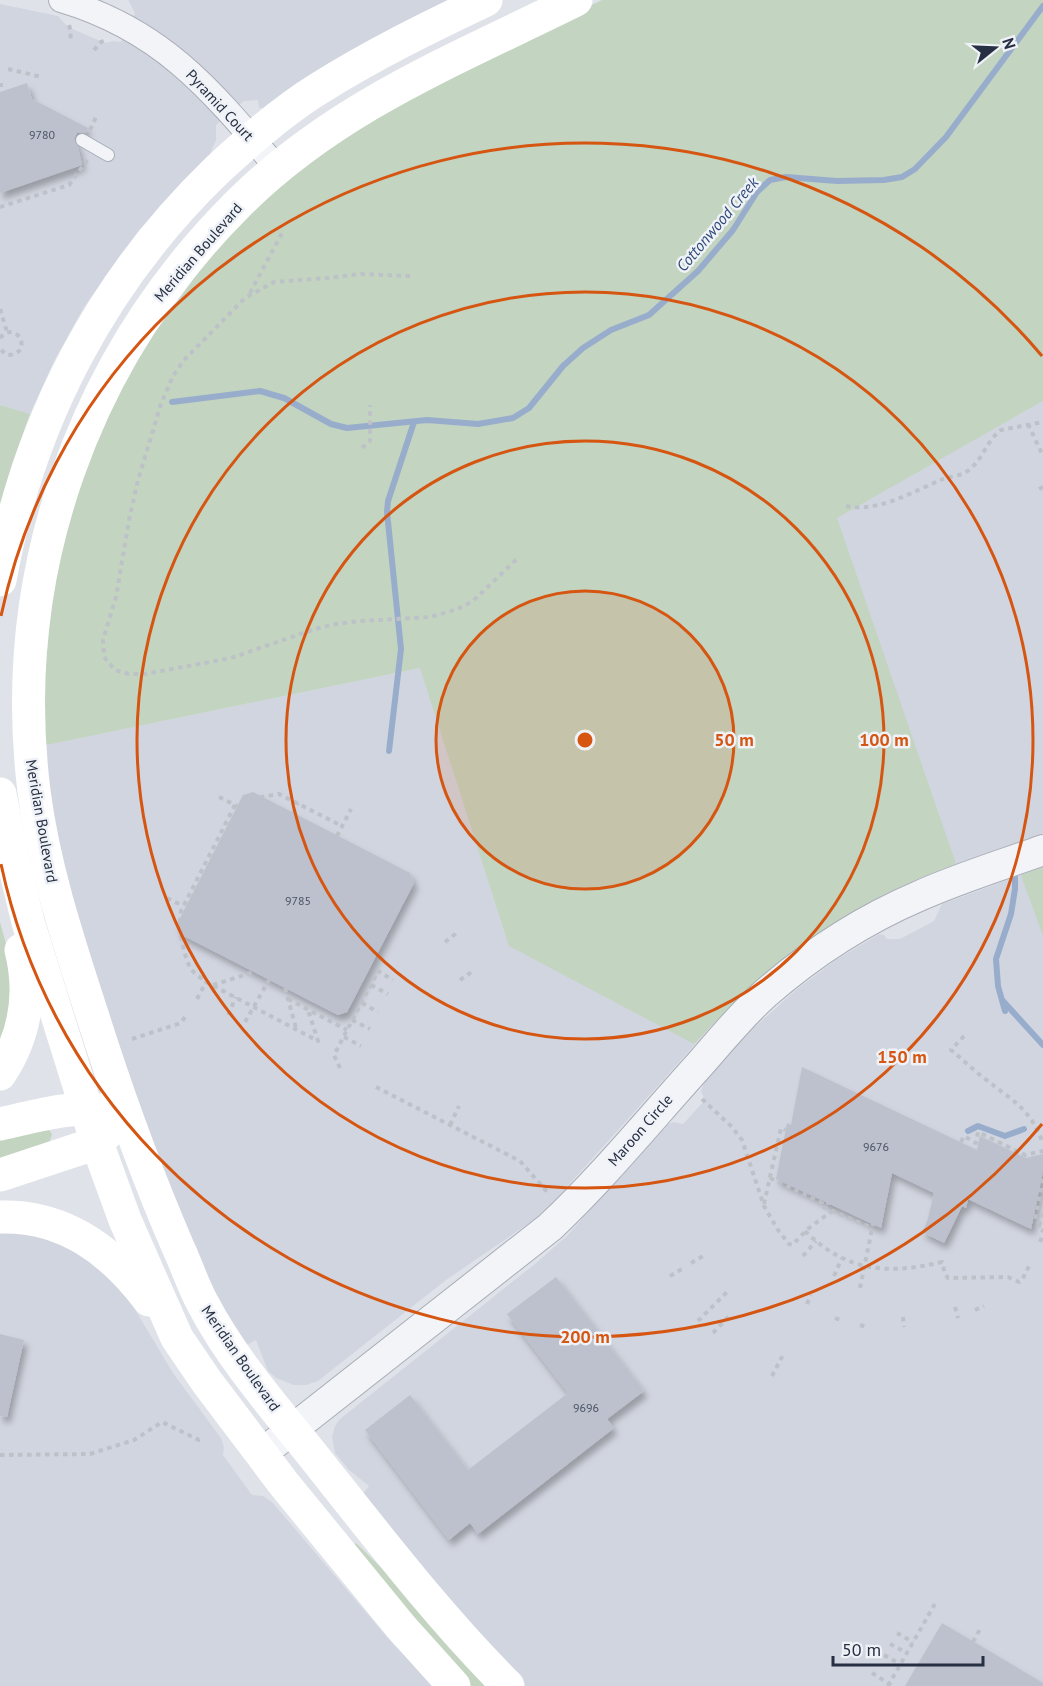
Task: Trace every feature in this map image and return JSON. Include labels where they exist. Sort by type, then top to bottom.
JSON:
[{"type":"main road","points":[[0,580],[13,519],[33,453],[57,395],[87,336],[134,264],[165,224],[252,138],[293,106],[397,43],[486,0]]},
{"type":"main road","name":"Meridian Boulevard","points":[[508,1686],[415,1583],[244,1367],[203,1305],[158,1200],[126,1114],[58,903],[38,817],[31,758],[30,666],[37,595],[55,514],[70,464],[94,406],[125,349],[151,307],[181,267],[226,216],[278,169],[338,122],[384,95],[576,0]]},
{"type":"main road","points":[[0,794],[27,916],[97,1143],[125,1220],[177,1338]]},
{"type":"main road","points":[[0,861],[24,965],[27,990],[25,1014],[20,1033],[10,1058],[0,1074]]},
{"type":"main road","points":[[0,1124],[86,1108],[126,1114]]},
{"type":"main road","points":[[0,1175],[97,1143],[126,1114]]},
{"type":"main road","points":[[0,1217],[14,1216],[50,1224],[79,1235],[95,1244],[125,1270],[261,1454],[389,1613],[454,1686]]},
{"type":"street","name":"Pyramid Court","points":[[61,0],[98,6],[172,57],[208,88],[278,169]]},
{"type":"street","name":"Maroon Circle","points":[[261,1454],[550,1227],[584,1194],[739,1020],[796,969],[843,936],[904,903],[946,885],[1043,850]]},
{"type":"lane","points":[[81,140],[108,156]]},
{"type":"path","points":[[69,24],[70,41]]},
{"type":"path","points":[[94,50],[101,42],[107,40]]},
{"type":"path","points":[[8,69],[42,77]]},
{"type":"path","points":[[0,207],[69,185],[91,154]]},
{"type":"path","points":[[250,294],[282,233]]},
{"type":"path","points":[[410,276],[367,273],[322,279],[286,280],[268,284],[250,294],[184,360],[173,376],[161,404],[135,493],[117,597],[103,639],[104,657],[111,668],[129,674],[151,673],[231,658],[336,624],[423,619],[458,609],[473,601],[519,557]]},
{"type":"path","points":[[0,309],[7,332]]},
{"type":"path","points":[[0,338],[7,332]]},
{"type":"path","points":[[0,349],[11,355],[20,349],[22,342],[18,335],[7,332]]},
{"type":"path","points":[[362,448],[370,441],[370,407]]},
{"type":"path","points":[[846,506],[862,508],[919,491],[945,478],[968,471],[996,434],[1007,428],[1043,422]]},
{"type":"path","points":[[1028,424],[1043,456]]},
{"type":"path","points":[[308,1010],[318,1041],[206,982],[192,970],[179,926],[183,906],[237,806],[246,800],[275,793],[342,826]]},
{"type":"path","points":[[219,797],[237,806]]},
{"type":"path","points":[[293,813],[298,804]]},
{"type":"path","points":[[189,906],[237,806]]},
{"type":"path","points":[[337,836],[351,809]]},
{"type":"path","points":[[167,898],[183,906]]},
{"type":"path","points":[[445,942],[458,932]]},
{"type":"path","points":[[340,1068],[334,1055],[378,971],[393,980]]},
{"type":"path","points":[[460,980],[473,971]]},
{"type":"path","points":[[213,985],[254,972]]},
{"type":"path","points":[[245,1022],[269,980]]},
{"type":"path","points":[[197,999],[206,982]]},
{"type":"path","points":[[371,985],[388,993]]},
{"type":"path","points":[[285,988],[297,1029]]},
{"type":"path","points":[[228,1015],[236,997]]},
{"type":"path","points":[[288,999],[347,1030]]},
{"type":"path","points":[[362,1003],[378,1012]]},
{"type":"path","points":[[132,1039],[181,1023],[185,1017]]},
{"type":"path","points":[[352,1020],[370,1029]]},
{"type":"path","points":[[964,1036],[951,1050],[981,1077],[1021,1106],[1033,1122],[1043,1144]]},
{"type":"path","points":[[344,1037],[361,1046]]},
{"type":"path","points":[[376,1087],[525,1164],[553,1199]]},
{"type":"path","points":[[699,1093],[703,1101],[732,1127],[742,1140],[764,1206],[790,1245],[832,1211]]},
{"type":"path","points":[[450,1125],[459,1106]]},
{"type":"path","points":[[764,1206],[781,1128],[785,1130]]},
{"type":"path","points":[[961,1142],[964,1136],[976,1143],[978,1132],[1025,1155],[1043,1151]]},
{"type":"path","points":[[770,1178],[822,1203],[821,1206],[872,1226],[860,1288]]},
{"type":"path","points":[[1040,1222],[1035,1221],[1042,1178]]},
{"type":"path","points":[[1040,1242],[1043,1233],[1038,1228],[1043,1214]]},
{"type":"path","points":[[806,1231],[816,1241],[842,1258],[864,1267],[895,1270],[942,1262],[948,1278],[1008,1277],[1019,1282],[1029,1266]]},
{"type":"path","points":[[803,1256],[816,1241]]},
{"type":"path","points":[[691,1263],[705,1256]]},
{"type":"path","points":[[834,1276],[842,1258]]},
{"type":"path","points":[[670,1276],[682,1269]]},
{"type":"path","points":[[698,1321],[729,1290]]},
{"type":"path","points":[[807,1304],[811,1295]]},
{"type":"path","points":[[975,1310],[984,1306]]},
{"type":"path","points":[[955,1307],[959,1318]]},
{"type":"path","points":[[712,1333],[731,1314]]},
{"type":"path","points":[[903,1317],[904,1326]]},
{"type":"path","points":[[836,1318],[843,1321]]},
{"type":"path","points":[[860,1325],[867,1327]]},
{"type":"path","points":[[772,1376],[784,1353]]},
{"type":"path","points":[[0,1455],[90,1454],[129,1442],[162,1422],[198,1440],[204,1439]]},
{"type":"path","points":[[872,1673],[890,1685],[936,1602]]},
{"type":"path","points":[[973,1642],[980,1629]]},
{"type":"path","points":[[897,1633],[913,1642]]},
{"type":"path","points":[[890,1644],[907,1653]]},
{"type":"path","points":[[884,1655],[900,1665]]},
{"type":"shaded area","points":[[128,0],[457,0],[267,108],[259,108],[258,100],[244,101],[216,125],[216,140],[210,154],[139,230],[84,307],[54,361],[30,414],[0,405],[0,4],[58,16],[68,27],[105,43],[121,42],[135,13]]},
{"type":"shaded area","points":[[1043,401],[1043,833],[907,883],[877,897],[818,933],[762,976],[725,1011],[556,1199],[535,1219],[446,1280],[318,1381],[306,1385],[294,1385],[276,1378],[268,1371],[256,1340],[245,1346],[174,1221],[65,884],[42,746],[420,668],[837,517]]},
{"type":"shaded area","points":[[1043,867],[1043,1686],[525,1686],[490,1651],[361,1496],[369,1486],[349,1470],[335,1453],[332,1437],[335,1426],[340,1419],[567,1236],[665,1125],[674,1122],[683,1124],[705,1100],[701,1091],[704,1082],[748,1033],[797,989],[836,960],[879,934],[884,935],[887,939],[900,939],[934,921],[942,904]]},
{"type":"shaded area","points":[[0,1230],[19,1230],[81,1251],[127,1296],[173,1373],[221,1438],[224,1447],[223,1455],[252,1495],[263,1496],[272,1502],[393,1644],[435,1686],[0,1686]]},
{"type":"green space","points":[[602,0],[1043,0],[1043,401],[837,518],[956,864],[881,896],[814,937],[752,986],[694,1044],[509,946],[420,668],[42,746],[41,708],[58,544],[117,385],[229,230],[329,143]]},
{"type":"green space","points":[[0,405],[30,414],[0,503]]},
{"type":"green space","points":[[1043,867],[1043,936],[1021,875]]},
{"type":"green space","points":[[0,922],[10,958],[14,990],[0,1049]]},
{"type":"green space","points":[[49,1130],[52,1134],[49,1144],[0,1161],[0,1139]]},
{"type":"green space","points":[[356,1543],[413,1599],[493,1686],[469,1686],[350,1548]]},
{"type":"building","points":[[27,83],[32,99],[88,128],[85,133],[77,133],[74,139],[82,165],[0,193],[0,92]]},
{"type":"building","points":[[253,792],[410,873],[414,883],[347,1012],[338,1015],[180,934],[177,924],[243,795]]},
{"type":"building","points":[[802,1067],[977,1150],[980,1136],[1026,1158],[1043,1154],[1043,1171],[1031,1229],[968,1199],[966,1208],[962,1206],[944,1243],[922,1232],[927,1222],[934,1193],[892,1173],[881,1228],[776,1179],[787,1123],[791,1125]]},
{"type":"building","points":[[556,1277],[644,1391],[607,1419],[614,1428],[478,1534],[470,1523],[449,1540],[365,1430],[410,1395],[468,1470],[568,1393],[507,1314]]},
{"type":"building","points":[[0,1334],[24,1340],[7,1417],[0,1416]]},
{"type":"building","points":[[942,1623],[1043,1683],[1043,1686],[905,1686]]},
{"type":"waterway","name":"Cottonwood Creek","points":[[172,402],[260,391],[284,398],[331,424],[347,428],[427,420],[478,424],[513,418],[529,408],[563,366],[583,348],[611,330],[649,315],[698,271],[733,230],[757,192],[770,180],[786,177],[837,181],[884,180],[902,177],[915,169],[946,137],[1043,6]]},
{"type":"waterway","points":[[389,751],[401,649],[387,512],[388,501],[414,422]]},
{"type":"waterway","points":[[1005,1011],[998,986],[996,959],[1011,914],[1015,877]]},
{"type":"waterway","points":[[1003,1001],[1043,1045]]},
{"type":"waterway","points":[[968,1131],[978,1126],[1005,1136],[1024,1129]]}]
